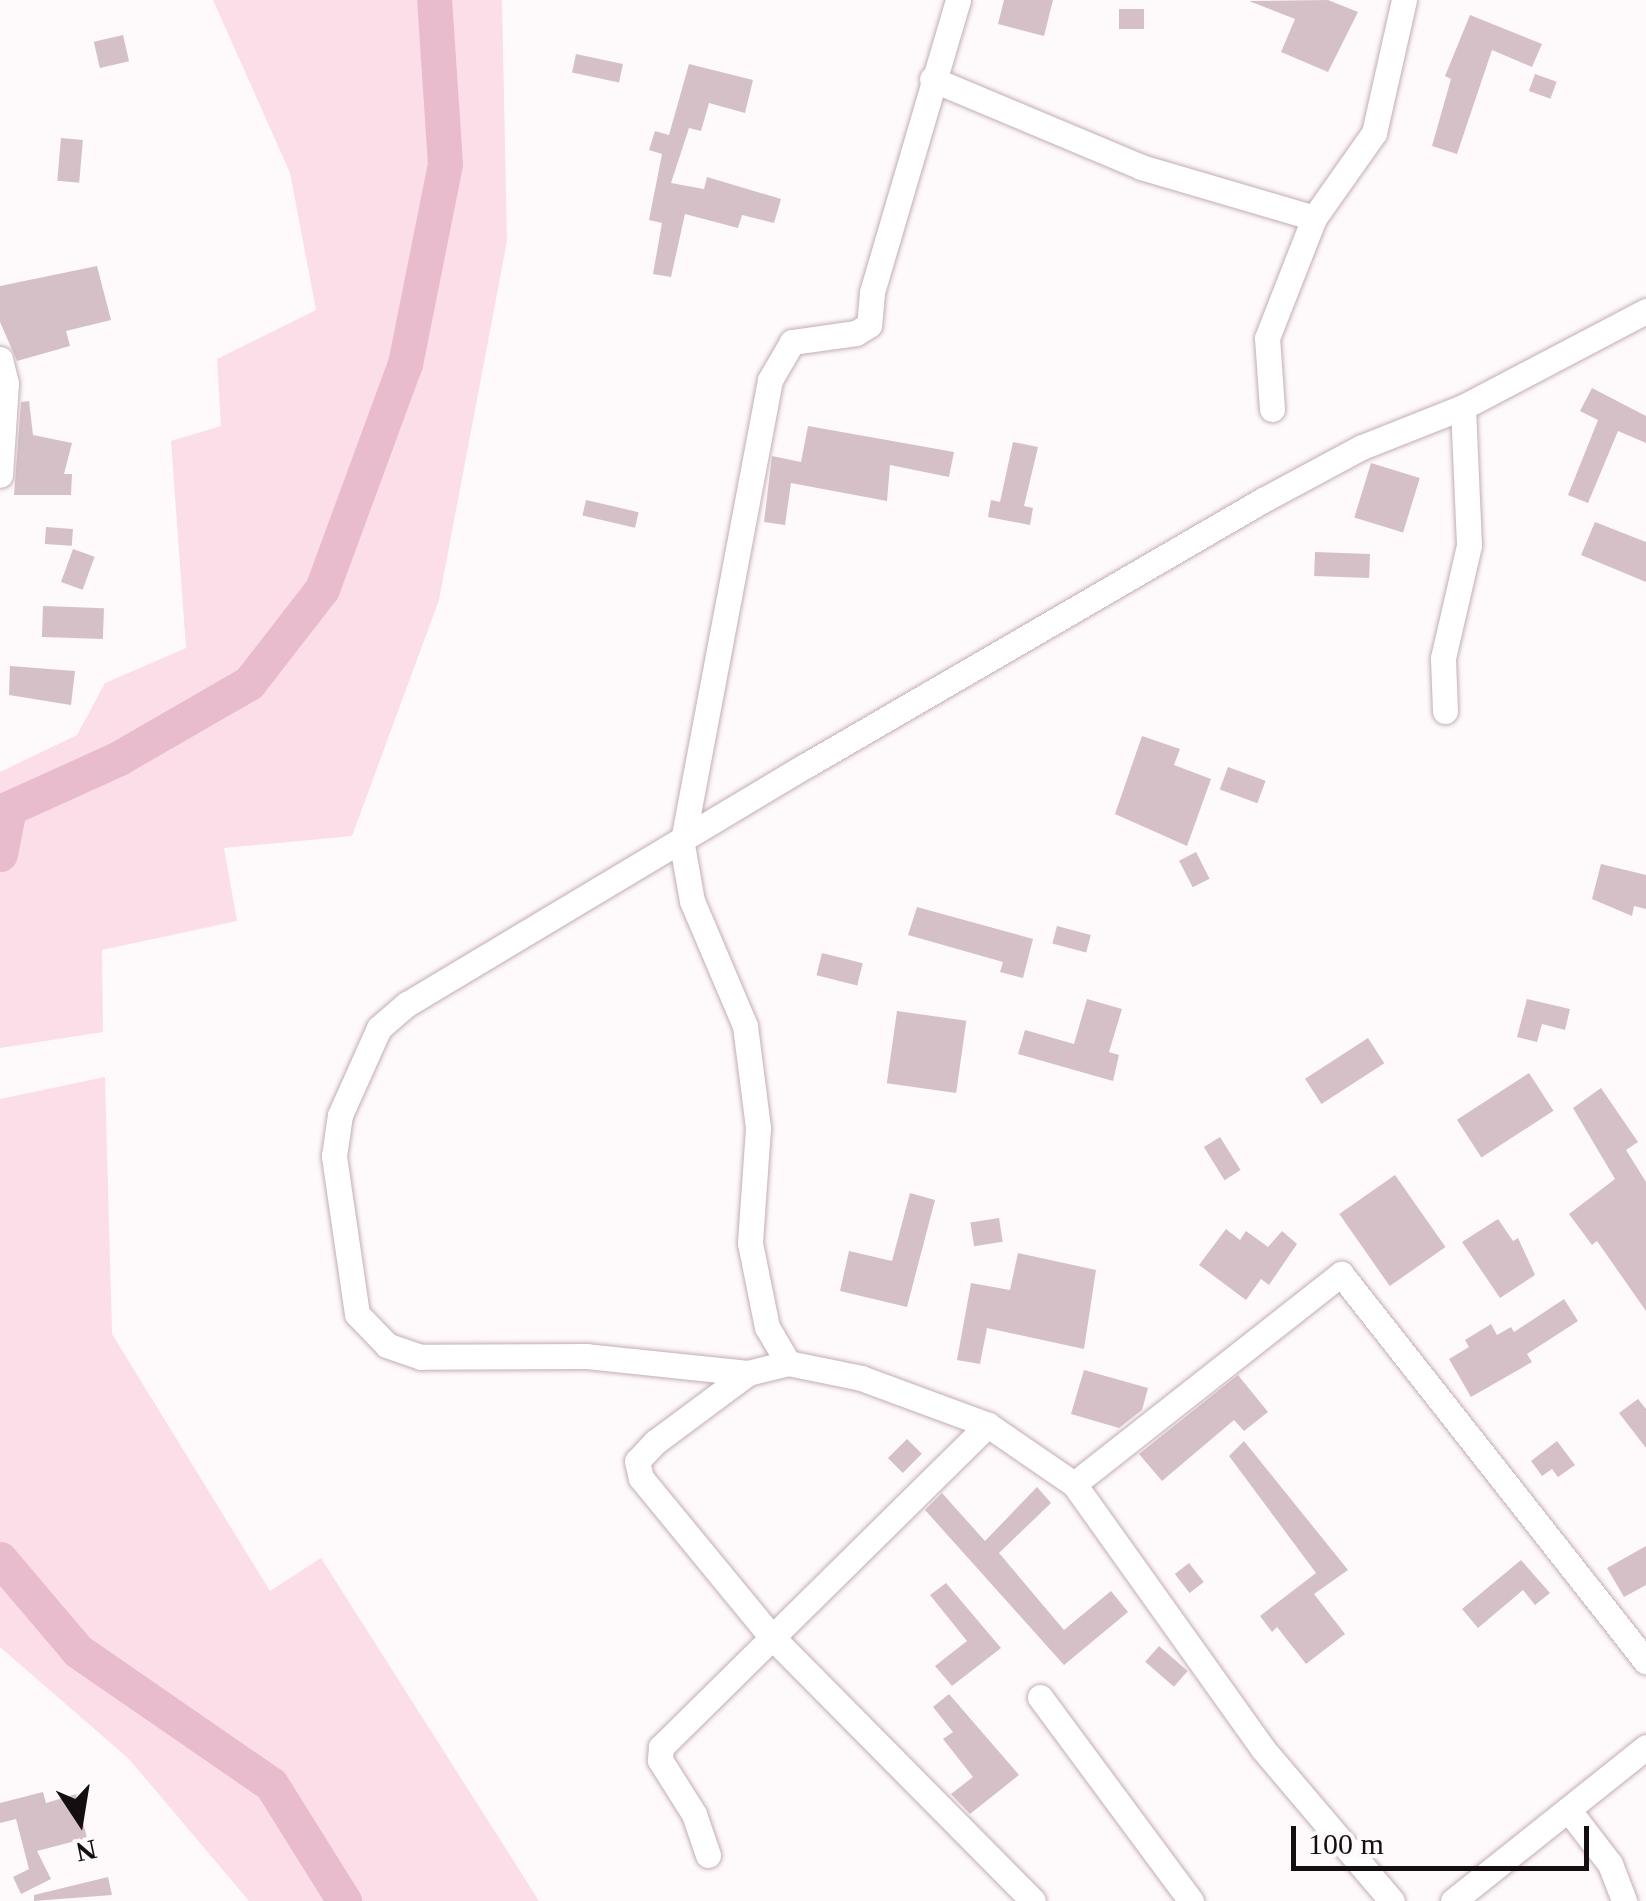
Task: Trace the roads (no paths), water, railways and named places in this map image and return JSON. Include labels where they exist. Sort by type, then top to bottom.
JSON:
[{"type":"street","points":[[788,1363],[754,1288],[758,1128],[745,1026],[692,901],[682,845],[770,380],[792,342],[856,333],[869,324],[932,79],[958,0]]},
{"type":"street","points":[[1272,409],[1267,338],[1314,218],[1374,133],[1404,0]]},
{"type":"street","points":[[932,79],[1141,167],[1314,218]]},
{"type":"street","points":[[1392,1901],[1263,1749],[1074,1484],[988,1425],[861,1378],[788,1363],[748,1373],[587,1356],[421,1357],[387,1346],[357,1314],[337,1202],[340,1116],[379,1028],[407,1004],[682,845],[805,766],[1263,500],[1362,448],[1464,407],[1646,311]]},
{"type":"street","points":[[0,360],[6,383],[0,475]]},
{"type":"street","points":[[1445,711],[1443,658],[1469,545],[1464,407]]},
{"type":"street","points":[[1074,1484],[1341,1274],[1646,1661]]},
{"type":"street","points":[[748,1373],[637,1462],[641,1478],[770,1634],[1032,1901]]},
{"type":"street","points":[[708,1855],[694,1814],[660,1760],[661,1747],[770,1634],[988,1425]]},
{"type":"street","points":[[1040,1697],[1191,1901]]},
{"type":"street","points":[[1453,1901],[1570,1812],[1646,1747]]},
{"type":"street","points":[[1570,1812],[1610,1864],[1624,1901]]},
{"type":"waterway","points":[[0,854],[9,808],[119,758],[249,683],[322,589],[405,364],[445,164],[434,0]]},
{"type":"waterway","points":[[0,1559],[78,1651],[271,1784],[344,1901]]}]
